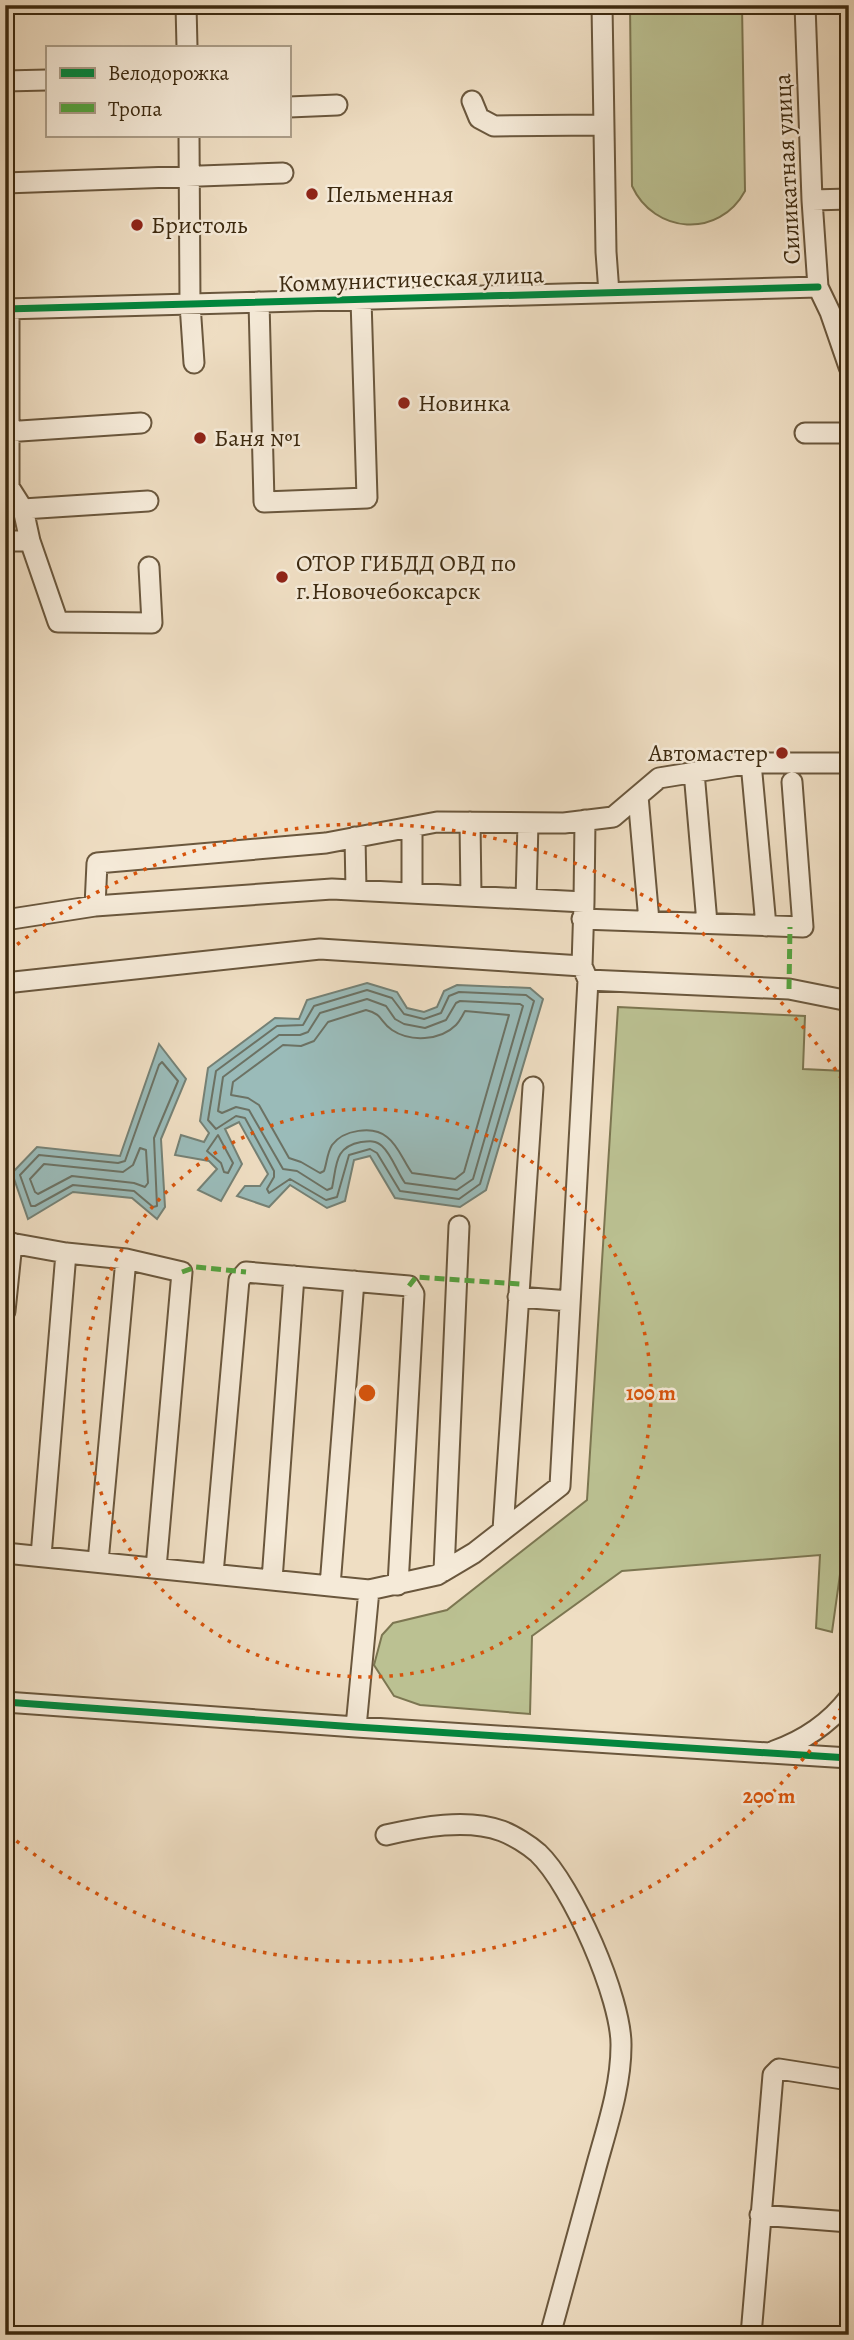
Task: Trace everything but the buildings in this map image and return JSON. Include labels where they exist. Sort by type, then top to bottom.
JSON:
[{"type":"street","points":[[186,5],[187,46]]},
{"type":"street","points":[[602,5],[609,293]]},
{"type":"street","name":"Силикатная улица","points":[[805,5],[818,287],[830,312],[849,368]]},
{"type":"street","points":[[5,81],[46,80]]},
{"type":"street","points":[[472,101],[479,118],[494,126],[603,125]]},
{"type":"street","points":[[290,107],[337,105]]},
{"type":"street","points":[[189,136],[190,304],[194,363]]},
{"type":"street","points":[[5,183],[283,173]]},
{"type":"street","points":[[812,200],[849,199]]},
{"type":"street","name":"Коммунистическая улица","points":[[7,309],[818,287]]},
{"type":"street","points":[[259,302],[264,502],[367,498],[361,299]]},
{"type":"street","points":[[7,309],[7,487],[23,509],[30,541],[58,622],[152,623],[149,567]]},
{"type":"street","points":[[7,432],[141,423]]},
{"type":"street","points":[[805,433],[849,433]]},
{"type":"street","points":[[23,509],[148,501]]},
{"type":"street","points":[[5,541],[30,541]]},
{"type":"street","points":[[95,906],[97,863],[326,843],[437,822],[585,821],[613,817],[660,778],[751,763],[849,763]]},
{"type":"street","points":[[751,763],[766,926]]},
{"type":"street","points":[[694,772],[707,923]]},
{"type":"street","points":[[5,920],[95,906],[332,889],[526,899],[649,921],[803,927],[792,782]]},
{"type":"street","points":[[638,796],[649,921]]},
{"type":"street","points":[[5,1553],[369,1591],[437,1575],[474,1553],[560,1486],[585,973],[585,821]]},
{"type":"street","points":[[470,822],[471,896]]},
{"type":"street","points":[[526,899],[528,822]]},
{"type":"street","points":[[412,827],[412,893]]},
{"type":"street","points":[[355,837],[356,890]]},
{"type":"street","points":[[5,983],[320,949],[789,989],[849,1001]]},
{"type":"street","points":[[503,1530],[533,1087]]},
{"type":"street","points":[[444,1571],[459,1226]]},
{"type":"street","points":[[5,1311],[9,1242],[66,1253],[127,1259],[182,1272],[156,1568]]},
{"type":"street","points":[[41,1556],[66,1253]]},
{"type":"street","points":[[98,1562],[127,1259]]},
{"type":"street","points":[[213,1574],[239,1280],[246,1272],[410,1286],[414,1294],[398,1585]]},
{"type":"street","points":[[272,1580],[294,1276]]},
{"type":"street","points":[[330,1586],[355,1281]]},
{"type":"street","points":[[518,1297],[570,1301]]},
{"type":"street","points":[[356,1727],[369,1591]]},
{"type":"street","points":[[770,1753],[796,1743],[818,1730],[849,1698]]},
{"type":"street","points":[[5,1702],[849,1758]]},
{"type":"street","points":[[386,1835],[413,1829],[484,1826],[504,1831],[538,1853],[567,1894],[596,1952],[610,1990],[620,2029],[620,2064],[611,2112],[550,2335]]},
{"type":"street","points":[[751,2335],[774,2075],[779,2069],[849,2080]]},
{"type":"street","points":[[760,2215],[849,2222]]},
{"type":"green space","points":[[630,5],[742,5],[745,191],[734,207],[704,223],[687,224],[655,214],[642,202],[632,186]]},
{"type":"green space","points":[[618,1007],[805,1016],[803,1069],[845,1071],[849,1161],[849,1558],[842,1560],[832,1632],[816,1628],[820,1555],[622,1571],[532,1636],[530,1714],[420,1705],[394,1696],[374,1665],[382,1635],[393,1623],[447,1610],[587,1500]]},
{"type":"water","points":[[367,983],[397,992],[407,1008],[424,1012],[437,1007],[444,991],[457,985],[530,988],[543,999],[486,1190],[460,1207],[395,1198],[370,1156],[354,1160],[345,1201],[327,1208],[290,1185],[269,1207],[237,1196],[245,1186],[260,1186],[268,1174],[239,1122],[225,1129],[242,1164],[221,1201],[198,1190],[217,1169],[209,1161],[175,1155],[181,1135],[204,1142],[209,1133],[200,1121],[208,1068],[275,1018],[299,1019],[307,1000]]},
{"type":"water","points":[[159,1044],[186,1079],[161,1139],[165,1207],[157,1219],[132,1198],[73,1192],[28,1219],[12,1173],[37,1147],[120,1156]]},
{"type":"marked path","points":[[789,989],[790,927]]},
{"type":"marked path","points":[[182,1272],[196,1267],[246,1272]]},
{"type":"marked path","points":[[409,1286],[416,1277],[520,1284]]},
{"type":"cycle path","points":[[5,309],[818,287]]},
{"type":"cycle path","points":[[5,1702],[849,1758]]},
{"type":"place","name":"Пельменная","points":[[312,194]]},
{"type":"place","name":"Бристоль","points":[[137,225]]},
{"type":"place","name":"Новинка","points":[[404,403]]},
{"type":"place","name":"Баня №1","points":[[200,438]]},
{"type":"place","name":"ОТОР ГИБДД ОВД по г.Новочебоксарск","points":[[282,577]]},
{"type":"place","name":"Автомастер","points":[[782,753]]}]
